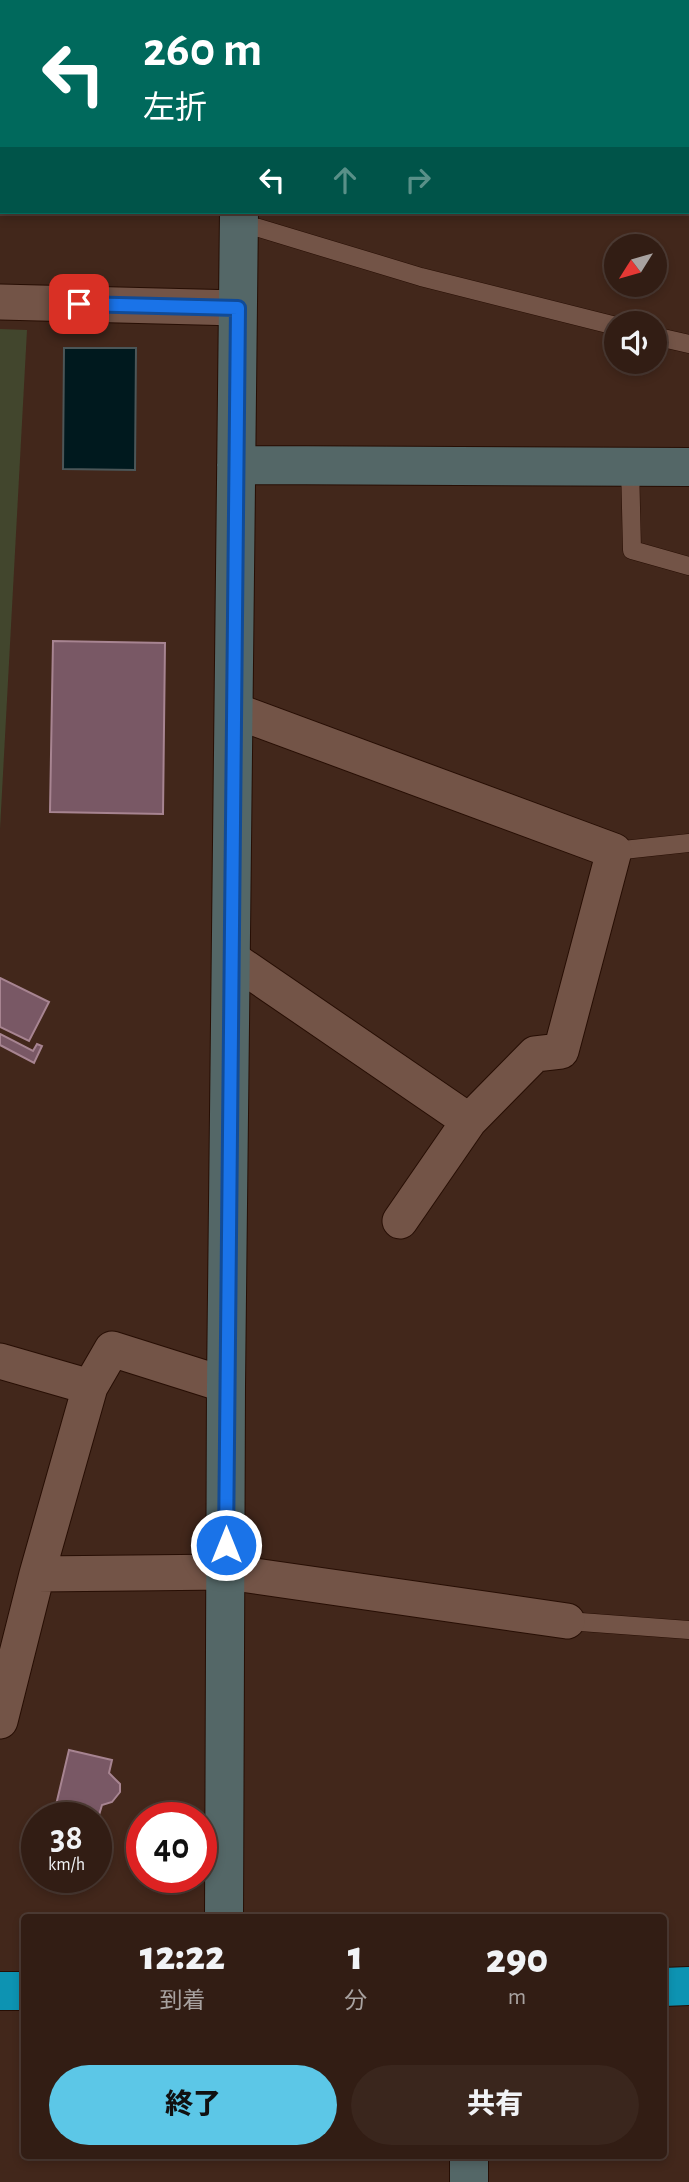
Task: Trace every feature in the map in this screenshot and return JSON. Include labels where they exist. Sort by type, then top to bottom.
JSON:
[{"type":"highway","points":[[667,1987],[689,1986]]},
{"type":"highway","points":[[0,1991],[21,1991]]},
{"type":"street","points":[[224,1914],[226,1385],[239,219]]},
{"type":"street","points":[[0,302],[238,308]]},
{"type":"street","points":[[236,465],[689,467]]},
{"type":"street","points":[[233,710],[614,851],[561,1051],[535,1054],[469,1121],[400,1221]]},
{"type":"street","points":[[231,958],[469,1121]]},
{"type":"street","points":[[0,1721],[37,1574],[90,1387],[112,1349],[226,1385]]},
{"type":"street","points":[[0,1361],[90,1387]]},
{"type":"street","points":[[37,1574],[226,1572],[567,1621]]},
{"type":"lane","points":[[239,219],[259,228],[421,277],[604,323]]},
{"type":"lane","points":[[667,338],[689,344]]},
{"type":"lane","points":[[630,465],[632,550],[689,566]]},
{"type":"lane","points":[[614,851],[689,843]]},
{"type":"lane","points":[[567,1621],[689,1630]]},
{"type":"green space","points":[[0,329],[27,330],[0,829]]},
{"type":"water","points":[[64,348],[136,348],[135,470],[63,469]]},
{"type":"building","points":[[53,641],[165,643],[163,814],[50,812]]},
{"type":"building","points":[[0,978],[49,1002],[29,1041],[0,1027]]},
{"type":"building","points":[[0,1034],[33,1051],[37,1044],[42,1046],[34,1063],[0,1045]]},
{"type":"building","points":[[69,1750],[112,1760],[109,1773],[120,1784],[120,1792],[112,1802],[57,1802]]},
{"type":"route","points":[[79,304],[238,308],[226,1545]]}]
